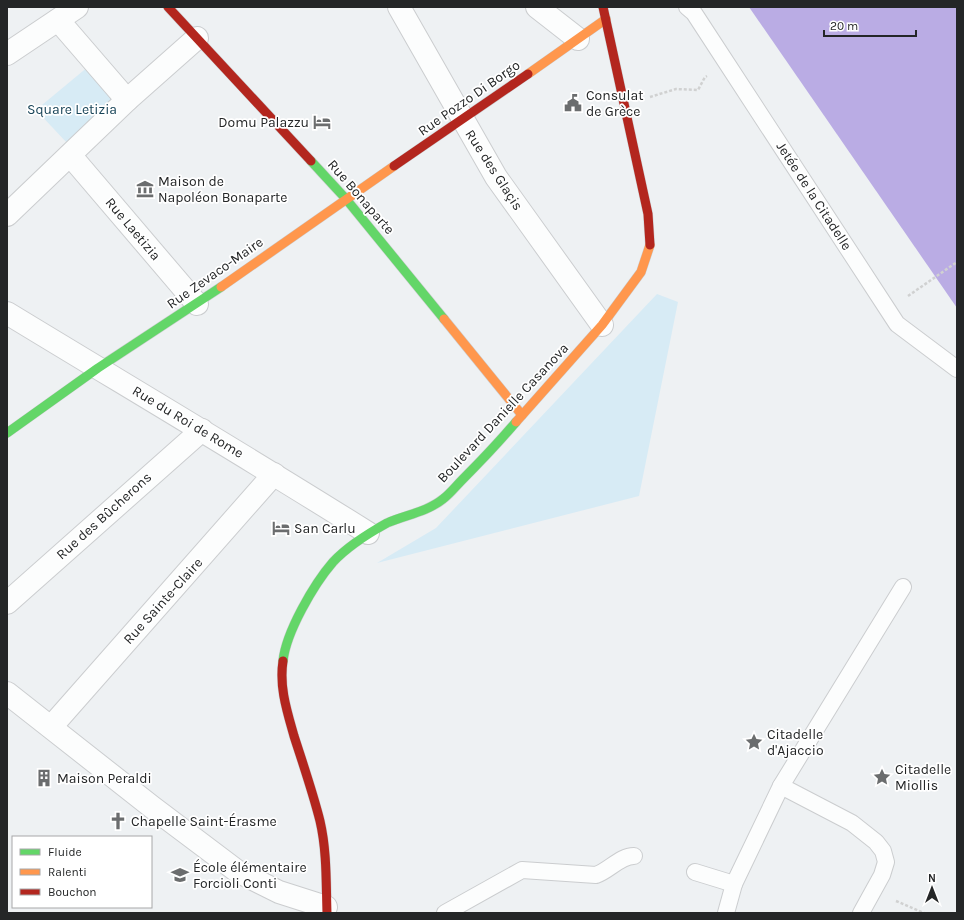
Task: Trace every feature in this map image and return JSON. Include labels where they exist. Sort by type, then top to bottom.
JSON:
[{"type":"street","points":[[7,54],[77,7]]},
{"type":"street","name":"Rue Bonaparte","points":[[168,7],[346,199],[522,415]]},
{"type":"street","name":"Rue des Glaçis","points":[[399,7],[496,178],[602,325]]},
{"type":"street","points":[[537,7],[578,39]]},
{"type":"street","name":"Rue Pozzo Di Borgo","points":[[346,199],[578,39],[607,11]]},
{"type":"street","name":"Boulevard Danielle Casanova","points":[[327,910],[324,852],[320,822],[291,725],[282,689],[281,673],[283,658],[289,636],[298,617],[322,576],[334,561],[368,533],[442,500],[488,454],[602,325],[640,272],[650,248],[648,214],[607,11]]},
{"type":"street","points":[[58,20],[127,100]]},
{"type":"street","points":[[7,215],[127,100],[197,38]]},
{"type":"street","name":"Rue Laetizia","points":[[70,155],[197,304]]},
{"type":"street","name":"Rue Zevaco-Maire","points":[[7,433],[98,368],[197,304],[346,199]]},
{"type":"street","name":"Rue du Roi de Rome","points":[[7,313],[202,430],[368,533]]},
{"type":"street","name":"Rue des Bûcherons","points":[[7,603],[202,430]]},
{"type":"street","name":"Rue Sainte-Claire","points":[[51,727],[274,474]]},
{"type":"street","points":[[7,693],[152,807],[237,871],[279,892],[327,910]]},
{"type":"lane","name":"Jetée de la Citadelle","points":[[687,7],[694,13],[897,324],[957,369]]},
{"type":"lane","points":[[726,913],[734,884],[781,786],[903,587]]},
{"type":"lane","points":[[781,786],[852,823],[876,842],[883,851],[886,862],[882,875],[861,913]]},
{"type":"lane","points":[[447,912],[522,870],[596,875],[602,873],[628,856],[634,856]]},
{"type":"lane","points":[[695,872],[734,884]]},
{"type":"path","points":[[649,97],[676,89],[698,90],[705,77],[727,64]]},
{"type":"path","points":[[930,281],[957,262]]},
{"type":"path","points":[[873,892],[924,913]]},
{"type":"green space","name":"Square Letizia","points":[[89,66],[116,98],[69,145],[36,110]]},
{"type":"green space","points":[[657,294],[678,302],[639,496],[377,563],[436,528]]},
{"type":"shaded area","points":[[749,7],[957,7],[957,308]]},
{"type":"traffic: fast","points":[[311,161],[346,199],[444,319]]},
{"type":"traffic: fast","points":[[7,433],[98,368],[221,287]]},
{"type":"traffic: fast","points":[[283,661],[289,636],[302,609],[333,562],[351,546],[380,527],[394,520],[430,507],[443,499],[483,459],[516,422]]},
{"type":"traffic: slow","points":[[528,74],[606,19]]},
{"type":"traffic: slow","points":[[221,287],[394,166]]},
{"type":"traffic: slow","points":[[516,422],[602,325],[641,272],[650,245]]},
{"type":"traffic: slow","points":[[444,319],[522,415]]},
{"type":"traffic: jam","points":[[168,7],[311,161]]},
{"type":"traffic: jam","points":[[603,7],[648,214],[650,245]]},
{"type":"traffic: jam","points":[[394,166],[528,74]]},
{"type":"traffic: jam","points":[[283,661],[282,680],[286,708],[314,800],[322,832],[326,867],[327,913]]},
{"type":"place","name":"Consulat de Grèce","points":[[573,103]]},
{"type":"place","name":"Domu Palazzu","points":[[322,122]]},
{"type":"place","name":"Maison de Napoléon Bonaparte","points":[[145,189]]},
{"type":"place","name":"San Carlu","points":[[281,528]]},
{"type":"place","name":"Citadelle d'Ajaccio","points":[[754,742]]},
{"type":"place","name":"Citadelle Miollis","points":[[882,777]]},
{"type":"place","name":"Maison Peraldi","points":[[44,778]]},
{"type":"place","name":"Chapelle Saint-Érasme","points":[[118,821]]},
{"type":"place","name":"École élémentaire Forcioli Conti","points":[[180,875]]}]
